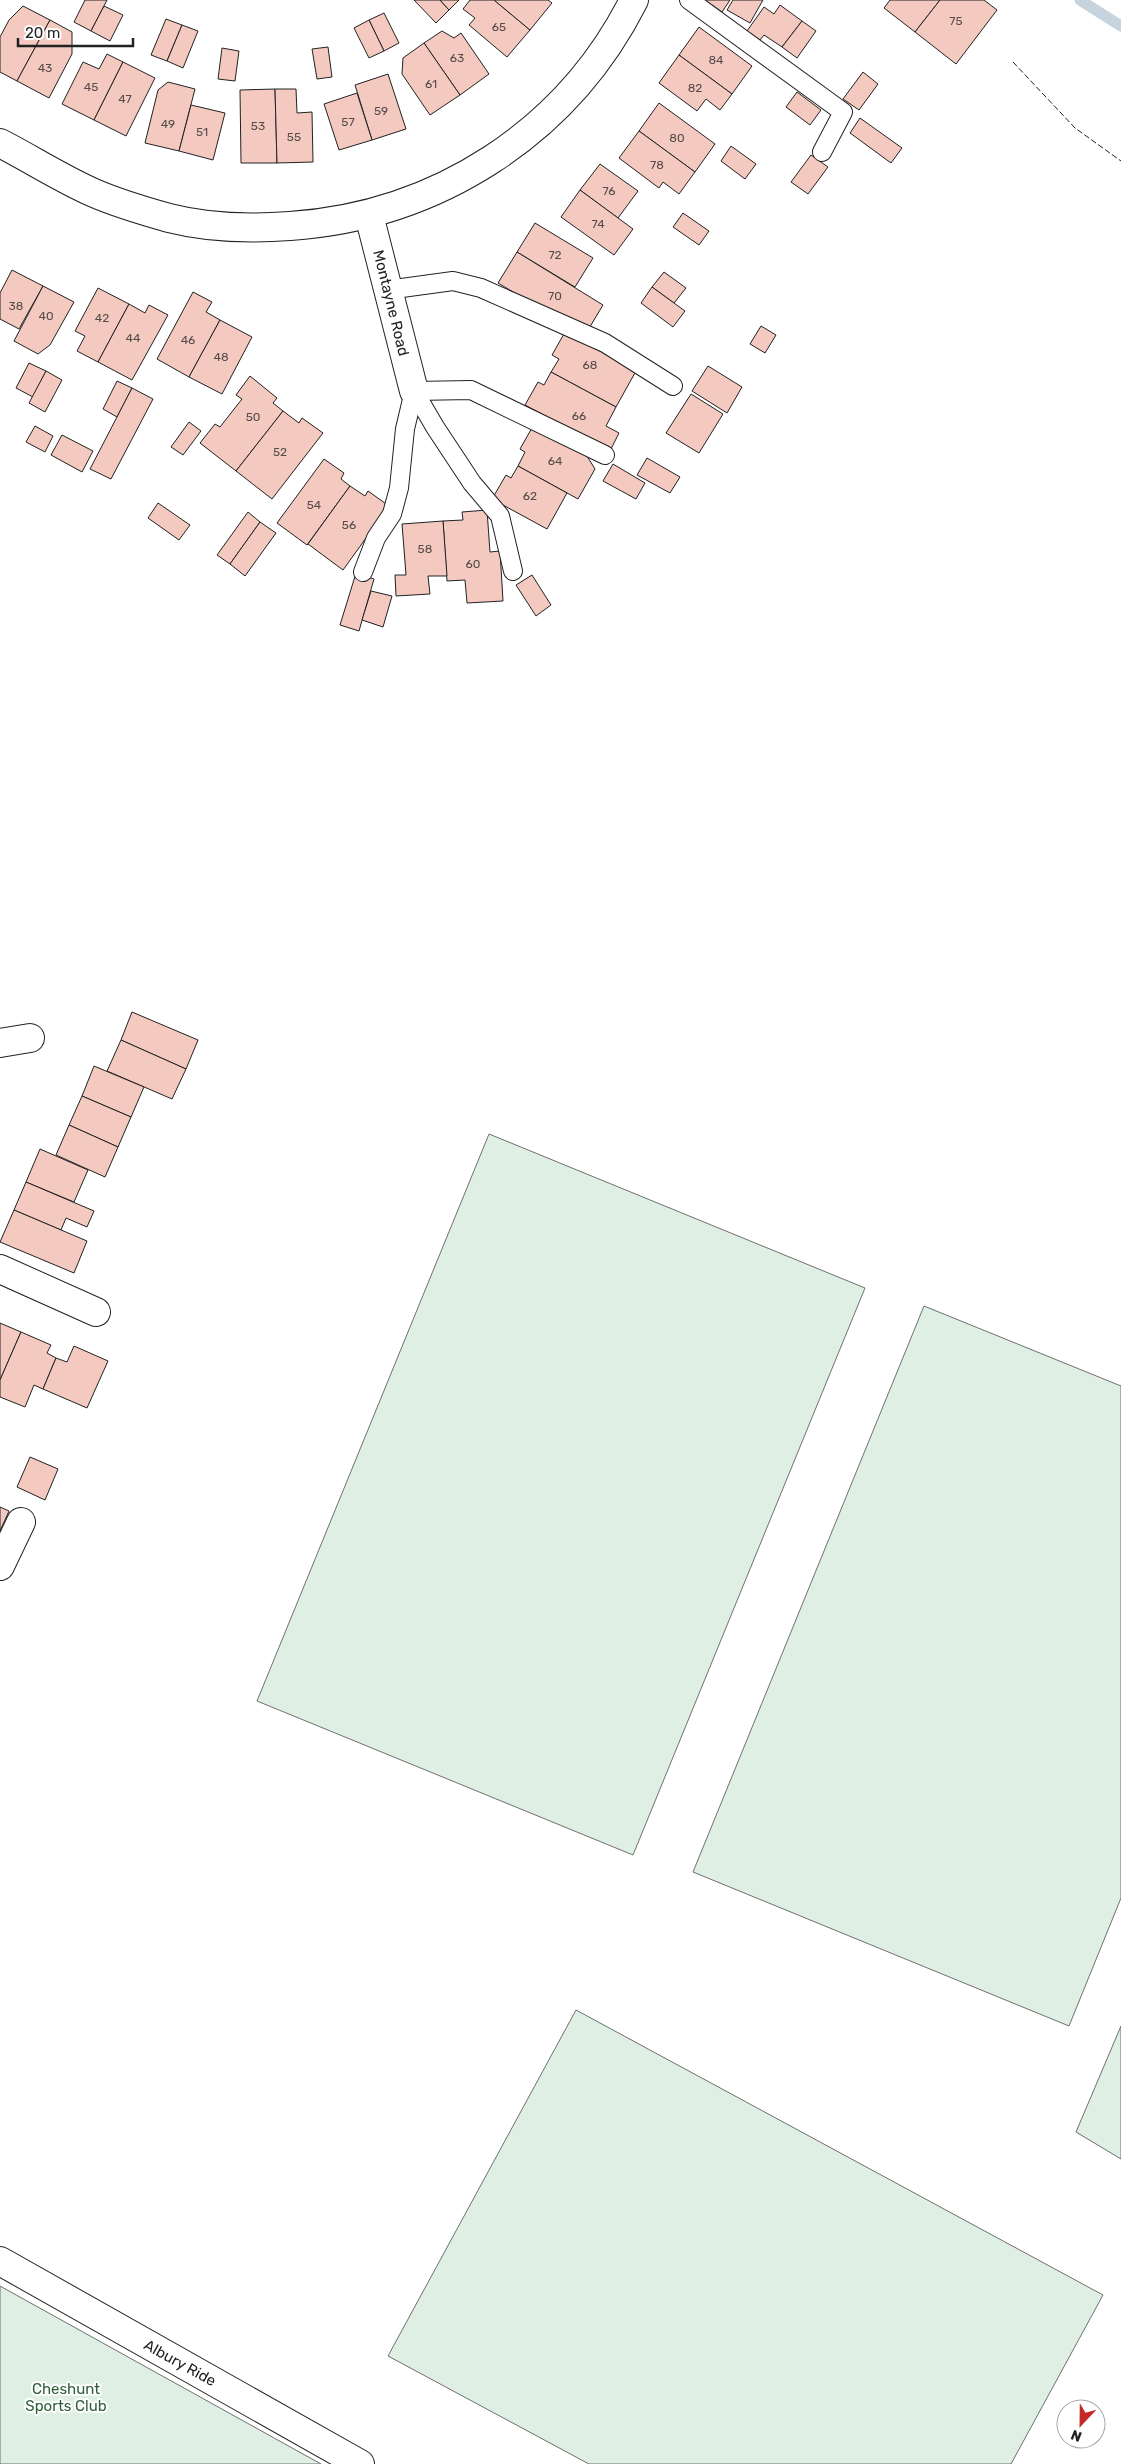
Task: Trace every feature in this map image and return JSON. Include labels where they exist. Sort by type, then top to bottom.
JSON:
[{"type":"street","points":[[0,143],[94,193],[170,218],[217,226],[259,228],[312,225],[369,215],[448,186],[489,163],[527,134],[558,107],[585,77],[634,0]]},
{"type":"street","name":"Montayne Road","points":[[369,215],[414,390]]},
{"type":"street","points":[[0,1043],[30,1038]]},
{"type":"street","points":[[0,1269],[96,1312]]},
{"type":"street","points":[[0,1566],[21,1522]]},
{"type":"street","name":"Albury Ride","points":[[0,2261],[360,2464]]},
{"type":"lane","points":[[689,0],[843,112],[822,152]]},
{"type":"lane","points":[[387,290],[426,283],[453,281],[482,288],[605,343],[673,386]]},
{"type":"lane","points":[[414,390],[471,390],[605,455]]},
{"type":"lane","points":[[414,390],[434,427],[472,482],[500,516],[514,571]]},
{"type":"lane","points":[[363,572],[376,538],[392,514],[399,488],[405,429],[414,390]]},
{"type":"green space","points":[[489,1134],[865,1288],[633,1855],[257,1701]]},
{"type":"green space","points":[[924,1306],[1121,1386],[1121,1898],[1069,2026],[693,1872]]},
{"type":"green space","points":[[576,2010],[1103,2295],[1011,2464],[589,2464],[388,2356]]},
{"type":"green space","points":[[1121,2026],[1121,2159],[1076,2132]]},
{"type":"green space","name":"Cheshunt Sports Club","points":[[0,2286],[321,2464],[0,2464]]},
{"type":"building","points":[[85,0],[107,0],[91,31],[74,22]]},
{"type":"building","points":[[414,0],[440,0],[449,10],[436,23]]},
{"type":"building","points":[[440,0],[459,0],[449,10]]},
{"type":"building","points":[[470,0],[494,0],[530,30],[507,57],[469,25],[475,18],[463,9]]},
{"type":"building","points":[[494,0],[548,0],[552,3],[530,30]]},
{"type":"building","points":[[705,0],[730,0],[722,12]]},
{"type":"building","points":[[733,0],[763,0],[750,23],[727,10]]},
{"type":"building","points":[[890,0],[940,0],[915,32],[884,8]]},
{"type":"building","points":[[940,0],[984,0],[997,10],[956,64],[915,32]]},
{"type":"building","points":[[780,5],[802,21],[782,47],[764,35],[760,40],[747,31],[764,7],[774,14]]},
{"type":"building","points":[[23,6],[50,20],[17,81],[0,72],[0,37],[9,20]]},
{"type":"building","points":[[104,6],[123,15],[110,41],[91,31]]},
{"type":"building","points":[[384,13],[399,43],[384,51],[369,20]]},
{"type":"building","points":[[166,19],[182,25],[167,61],[151,55]]},
{"type":"building","points":[[50,20],[72,32],[72,54],[49,98],[17,81]]},
{"type":"building","points":[[369,20],[384,51],[369,58],[354,28]]},
{"type":"building","points":[[802,21],[816,31],[797,58],[782,47]]},
{"type":"building","points":[[182,25],[198,31],[183,68],[167,61]]},
{"type":"building","points":[[699,27],[752,66],[732,94],[679,55]]},
{"type":"building","points":[[442,31],[454,38],[461,33],[489,74],[460,95],[424,43]]},
{"type":"building","points":[[424,43],[460,95],[430,115],[402,74],[403,58]]},
{"type":"building","points":[[328,47],[332,77],[317,79],[312,49]]},
{"type":"building","points":[[222,48],[239,51],[235,81],[218,79]]},
{"type":"building","points":[[107,54],[123,62],[94,120],[62,104],[83,62],[99,69]]},
{"type":"building","points":[[679,55],[732,94],[720,110],[706,99],[697,111],[659,83]]},
{"type":"building","points":[[123,62],[155,78],[126,136],[94,120]]},
{"type":"building","points":[[863,72],[878,84],[859,110],[843,99]]},
{"type":"building","points":[[388,74],[406,129],[372,140],[355,85]]},
{"type":"building","points":[[168,82],[195,89],[179,151],[145,143],[158,90]]},
{"type":"building","points":[[275,89],[277,163],[241,163],[240,90]]},
{"type":"building","points":[[275,89],[296,89],[297,113],[312,112],[313,162],[277,163]]},
{"type":"building","points":[[797,92],[821,110],[810,125],[786,107]]},
{"type":"building","points":[[357,93],[372,140],[339,150],[324,104]]},
{"type":"building","points":[[659,103],[715,144],[695,172],[639,131]]},
{"type":"building","points":[[191,105],[225,113],[213,160],[179,151]]},
{"type":"building","points":[[860,118],[902,148],[891,163],[850,133]]},
{"type":"building","points":[[639,131],[695,172],[679,194],[663,182],[659,188],[619,158]]},
{"type":"building","points":[[731,146],[756,164],[745,179],[721,161]]},
{"type":"building","points":[[811,155],[828,167],[808,194],[791,182]]},
{"type":"building","points":[[600,164],[638,191],[618,218],[580,190]]},
{"type":"building","points":[[580,190],[633,229],[614,255],[561,217]]},
{"type":"building","points":[[683,213],[709,231],[699,245],[673,227]]},
{"type":"building","points":[[535,223],[593,258],[575,287],[517,252]]},
{"type":"building","points":[[517,252],[603,305],[588,330],[550,314],[498,283]]},
{"type":"building","points":[[12,270],[43,286],[19,329],[0,319],[0,293]]},
{"type":"building","points":[[664,272],[686,288],[674,303],[652,287]]},
{"type":"building","points":[[43,286],[74,302],[50,345],[38,354],[14,341]]},
{"type":"building","points":[[652,287],[685,311],[673,327],[641,303]]},
{"type":"building","points":[[98,288],[129,304],[98,362],[77,351],[85,336],[75,331]]},
{"type":"building","points":[[193,292],[212,302],[206,312],[220,320],[189,377],[157,359]]},
{"type":"building","points":[[129,304],[145,313],[149,305],[168,315],[132,380],[98,362]]},
{"type":"building","points":[[220,320],[252,337],[222,394],[189,377]]},
{"type":"building","points":[[761,326],[776,335],[765,353],[750,344]]},
{"type":"building","points":[[565,332],[636,371],[616,407],[551,372],[559,359],[552,355]]},
{"type":"building","points":[[29,363],[46,371],[33,397],[16,388]]},
{"type":"building","points":[[708,366],[742,387],[727,413],[692,391]]},
{"type":"building","points":[[46,371],[62,380],[45,412],[29,403]]},
{"type":"building","points":[[551,372],[616,407],[606,426],[619,433],[610,451],[525,405],[538,382],[544,385]]},
{"type":"building","points":[[250,376],[277,398],[273,403],[283,411],[236,471],[200,443],[215,424],[220,427],[242,399],[236,395]]},
{"type":"building","points":[[117,381],[132,388],[117,417],[103,409]]},
{"type":"building","points":[[132,388],[153,399],[111,479],[90,469]]},
{"type":"building","points":[[691,394],[723,414],[699,453],[666,433]]},
{"type":"building","points":[[283,411],[299,423],[302,418],[323,433],[272,499],[236,471]]},
{"type":"building","points":[[189,422],[201,431],[183,455],[171,447]]},
{"type":"building","points":[[35,426],[53,436],[45,452],[26,442]]},
{"type":"building","points":[[533,426],[587,456],[595,469],[578,499],[518,466],[525,452],[520,449]]},
{"type":"building","points":[[62,435],[93,451],[82,472],[51,455]]},
{"type":"building","points":[[647,458],[680,477],[670,493],[637,475]]},
{"type":"building","points":[[324,459],[344,473],[341,479],[350,486],[307,545],[277,523]]},
{"type":"building","points":[[613,464],[645,483],[636,499],[603,481]]},
{"type":"building","points":[[518,466],[567,493],[547,529],[492,499],[506,475],[511,478]]},
{"type":"building","points":[[350,486],[365,496],[368,491],[389,506],[343,570],[308,544]]},
{"type":"building","points":[[158,503],[190,525],[179,540],[148,518]]},
{"type":"building","points":[[487,510],[490,552],[500,551],[503,601],[467,603],[465,580],[447,581],[443,521],[463,520],[462,512]]},
{"type":"building","points":[[248,512],[260,522],[230,564],[217,555]]},
{"type":"building","points":[[443,521],[447,576],[428,576],[430,594],[396,596],[395,575],[406,575],[402,524]]},
{"type":"building","points":[[260,522],[276,533],[245,576],[230,564]]},
{"type":"building","points":[[356,573],[374,579],[359,631],[340,625]]},
{"type":"building","points":[[532,575],[551,605],[536,616],[516,585]]},
{"type":"building","points":[[371,591],[392,596],[383,627],[362,620]]},
{"type":"building","points":[[132,1012],[198,1040],[186,1069],[121,1040]]},
{"type":"building","points":[[121,1040],[186,1069],[172,1099],[107,1071]]},
{"type":"building","points":[[94,1066],[144,1087],[131,1117],[82,1096]]},
{"type":"building","points":[[82,1096],[131,1117],[118,1147],[69,1125]]},
{"type":"building","points":[[69,1125],[118,1147],[105,1177],[56,1155]]},
{"type":"building","points":[[40,1149],[88,1170],[74,1202],[26,1182]]},
{"type":"building","points":[[26,1182],[94,1211],[87,1227],[66,1218],[61,1230],[14,1210]]},
{"type":"building","points":[[14,1210],[87,1241],[74,1273],[0,1242]]},
{"type":"building","points":[[0,1323],[21,1332],[0,1380]]},
{"type":"building","points":[[21,1332],[51,1345],[47,1353],[56,1358],[43,1389],[34,1385],[25,1407],[0,1397],[0,1380]]},
{"type":"building","points":[[74,1346],[108,1361],[87,1408],[43,1389],[56,1358],[67,1362]]},
{"type":"building","points":[[30,1457],[58,1469],[45,1500],[17,1487]]},
{"type":"building","points":[[0,1507],[9,1511],[0,1531]]},
{"type":"waterway","points":[[1080,0],[1121,26]]},
{"type":"fence","points":[[1013,62],[1075,128],[1121,161]]}]
